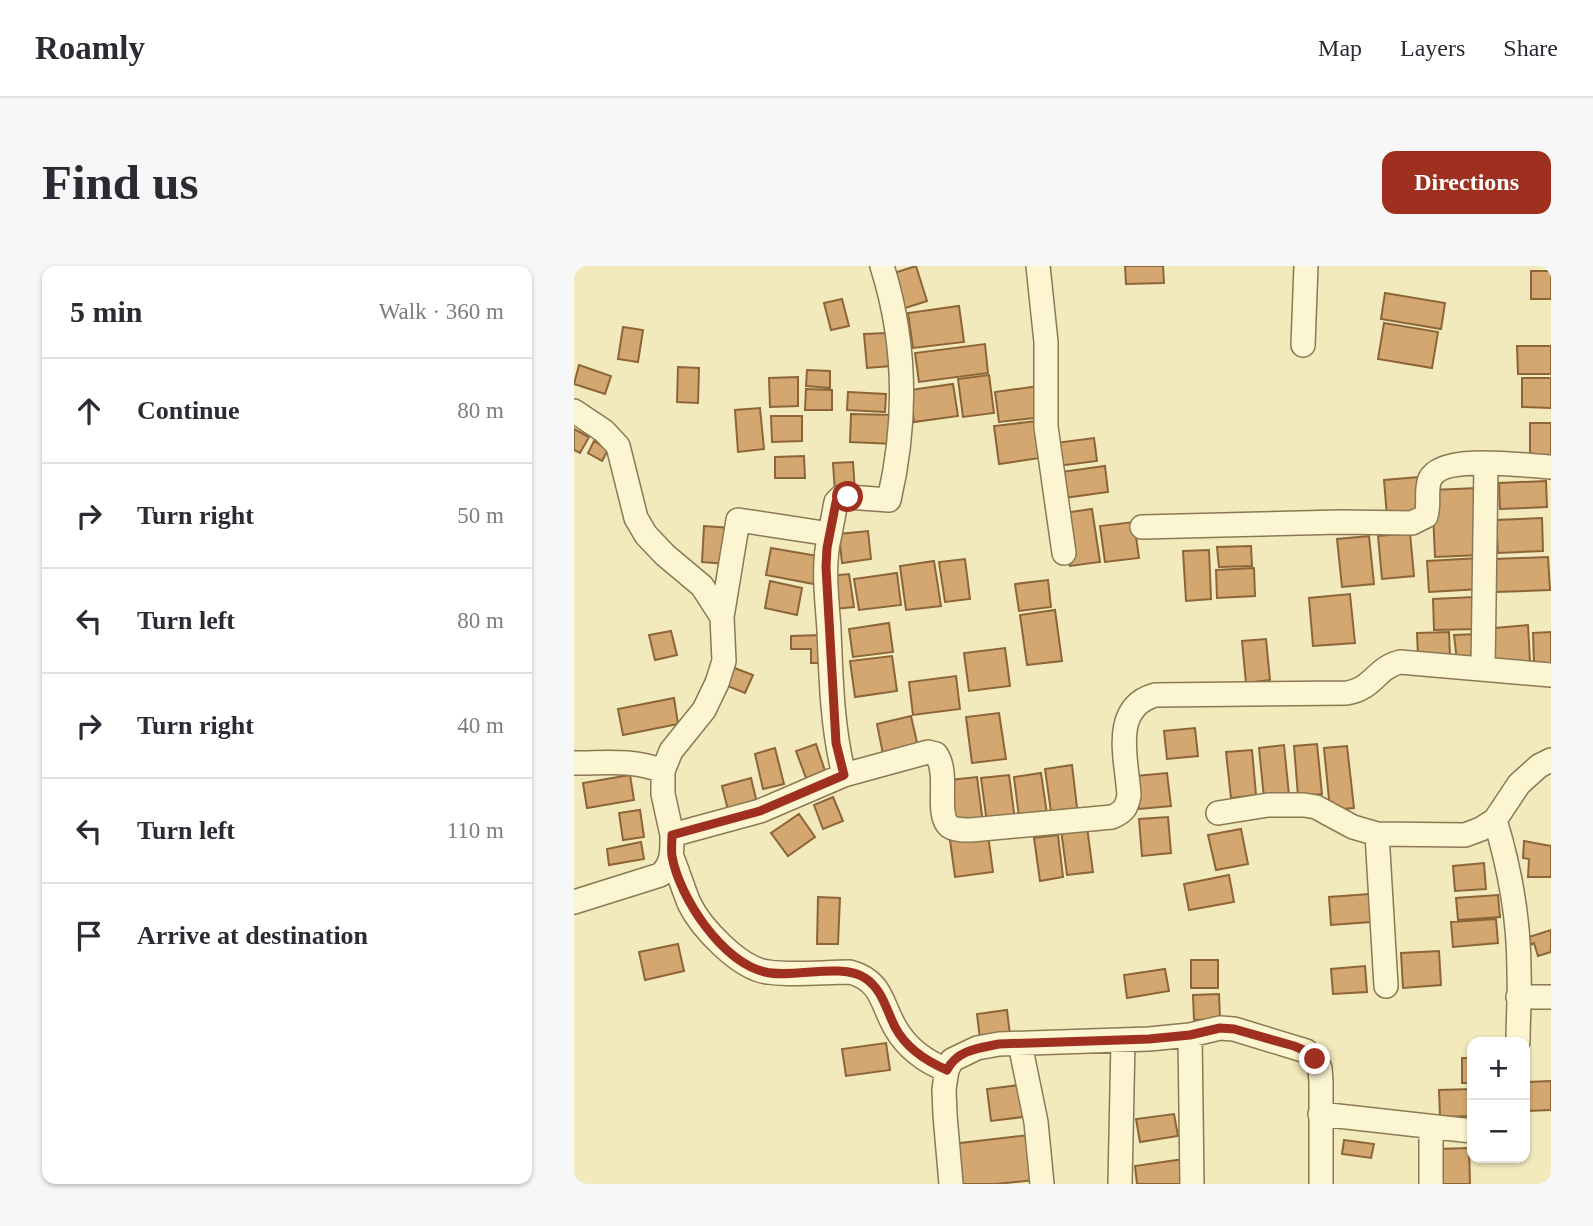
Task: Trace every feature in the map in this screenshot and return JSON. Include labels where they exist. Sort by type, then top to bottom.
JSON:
[{"type":"street","points":[[844,775],[836,743],[833,711],[826,567],[836,502],[842,497],[889,500],[894,476],[899,440],[901,362],[895,309],[882,266]]},
{"type":"street","points":[[1038,266],[1046,342],[1046,428],[1064,553]]},
{"type":"street","points":[[1304,345],[1306,266]]},
{"type":"street","points":[[574,411],[604,431],[618,446],[636,518],[665,555],[702,586],[722,617]]},
{"type":"street","points":[[1483,669],[1486,464]]},
{"type":"street","points":[[1142,527],[1412,523],[1426,516],[1429,480],[1434,472],[1450,465],[1551,467]]},
{"type":"street","points":[[830,534],[738,520],[722,617],[724,661],[704,710],[671,751],[663,771],[663,794],[672,846],[690,903],[698,917],[705,928],[736,956],[749,966],[765,972],[850,972],[862,976],[873,984],[896,1030],[910,1047],[931,1063],[947,1070]]},
{"type":"street","points":[[574,902],[660,875],[672,846],[844,775],[929,752],[936,754],[944,771],[944,817],[947,825],[954,828],[971,831],[1121,814],[1127,807],[1129,795],[1125,721],[1136,704],[1155,695],[1347,693],[1367,686],[1390,665],[1400,662],[1551,675]]},
{"type":"street","points":[[1218,813],[1268,805],[1304,805],[1316,807],[1353,827],[1377,834],[1465,835],[1496,820],[1518,784],[1539,766],[1551,760]]},
{"type":"street","points":[[574,763],[643,763],[663,771]]},
{"type":"street","points":[[1496,820],[1516,913],[1518,1037]]},
{"type":"street","points":[[1377,834],[1386,986]]},
{"type":"street","points":[[1518,996],[1551,997]]},
{"type":"street","points":[[951,1184],[944,1089],[947,1070],[952,1060],[977,1048],[1123,1041],[1234,1029],[1306,1051],[1315,1059],[1320,1068],[1321,1184]]},
{"type":"street","points":[[1190,1035],[1192,1184]]},
{"type":"street","points":[[1121,1184],[1123,1041]]},
{"type":"street","points":[[1020,1044],[1036,1122],[1042,1184]]},
{"type":"street","points":[[1320,1114],[1467,1131]]},
{"type":"street","points":[[1431,1128],[1432,1184]]},
{"type":"building","points":[[916,266],[927,301],[902,309],[891,274]]},
{"type":"building","points":[[1125,266],[1163,266],[1164,283],[1126,284]]},
{"type":"building","points":[[1531,271],[1551,271],[1551,299],[1531,299]]},
{"type":"building","points":[[1385,293],[1445,303],[1441,329],[1381,319]]},
{"type":"building","points":[[842,299],[849,326],[831,330],[824,303]]},
{"type":"building","points":[[959,306],[964,342],[913,348],[908,313]]},
{"type":"building","points":[[1384,323],[1438,332],[1432,368],[1378,359]]},
{"type":"building","points":[[623,327],[643,330],[638,362],[618,359]]},
{"type":"building","points":[[887,333],[891,366],[867,368],[864,334]]},
{"type":"building","points":[[985,344],[988,373],[919,382],[915,353]]},
{"type":"building","points":[[1517,346],[1551,346],[1551,374],[1518,374]]},
{"type":"building","points":[[579,365],[611,376],[605,394],[574,384]]},
{"type":"building","points":[[678,367],[699,368],[698,403],[677,402]]},
{"type":"building","points":[[807,370],[830,371],[830,388],[806,386]]},
{"type":"building","points":[[989,375],[994,413],[963,417],[958,379]]},
{"type":"building","points":[[798,377],[798,406],[770,407],[769,378]]},
{"type":"building","points":[[1522,378],[1551,378],[1551,408],[1522,407]]},
{"type":"building","points":[[953,384],[958,416],[914,422],[910,390]]},
{"type":"building","points":[[1039,386],[1043,417],[999,422],[995,392]]},
{"type":"building","points":[[806,389],[832,390],[832,410],[805,410]]},
{"type":"building","points":[[848,392],[886,394],[885,412],[847,410]]},
{"type":"building","points":[[760,408],[764,449],[738,452],[735,410]]},
{"type":"building","points":[[851,414],[895,415],[894,444],[850,442]]},
{"type":"building","points":[[771,416],[802,416],[802,441],[772,442]]},
{"type":"building","points":[[1036,421],[1040,458],[999,464],[994,426]]},
{"type":"building","points":[[1530,423],[1551,423],[1551,457],[1530,457]]},
{"type":"building","points":[[574,429],[589,437],[580,453],[574,450]]},
{"type":"building","points":[[1094,438],[1097,461],[1058,466],[1055,443]]},
{"type":"building","points":[[594,441],[608,450],[602,461],[588,453]]},
{"type":"building","points":[[804,456],[805,478],[775,478],[775,457]]},
{"type":"building","points":[[853,462],[855,492],[835,493],[833,463]]},
{"type":"building","points":[[1105,466],[1108,492],[1064,498],[1061,472]]},
{"type":"building","points":[[1419,477],[1423,513],[1387,517],[1384,480]]},
{"type":"building","points":[[1546,481],[1547,507],[1500,509],[1499,483]]},
{"type":"building","points":[[1477,488],[1481,555],[1435,557],[1432,490]]},
{"type":"building","points":[[1092,509],[1100,562],[1070,566],[1063,513]]},
{"type":"building","points":[[1542,518],[1543,551],[1498,553],[1496,520]]},
{"type":"building","points":[[1134,522],[1139,558],[1105,562],[1100,526]]},
{"type":"building","points":[[704,526],[731,528],[728,564],[702,562]]},
{"type":"building","points":[[868,531],[871,559],[842,563],[839,534]]},
{"type":"building","points":[[1410,533],[1414,576],[1382,579],[1378,536]]},
{"type":"building","points":[[1369,536],[1374,584],[1342,587],[1337,539]]},
{"type":"building","points":[[1251,546],[1252,566],[1219,567],[1217,547]]},
{"type":"building","points":[[771,548],[824,557],[819,585],[766,575]]},
{"type":"building","points":[[1209,550],[1211,599],[1186,601],[1183,551]]},
{"type":"building","points":[[1548,557],[1550,590],[1496,592],[1495,559]]},
{"type":"building","points":[[1479,558],[1481,589],[1429,592],[1427,561]]},
{"type":"building","points":[[965,559],[970,599],[945,602],[939,562]]},
{"type":"building","points":[[934,561],[941,606],[906,610],[900,566]]},
{"type":"building","points":[[1254,568],[1255,596],[1217,598],[1216,570]]},
{"type":"building","points":[[897,573],[901,605],[859,610],[854,579]]},
{"type":"building","points":[[849,574],[854,607],[834,609],[829,576]]},
{"type":"building","points":[[1048,580],[1051,607],[1019,611],[1015,584]]},
{"type":"building","points":[[770,581],[802,588],[797,615],[765,608]]},
{"type":"building","points":[[1350,594],[1355,643],[1313,646],[1309,598]]},
{"type":"building","points":[[1475,597],[1476,629],[1434,630],[1433,599]]},
{"type":"building","points":[[1055,610],[1062,661],[1027,665],[1020,615]]},
{"type":"building","points":[[889,623],[893,652],[853,657],[849,629]]},
{"type":"building","points":[[1528,625],[1530,662],[1495,663],[1495,628]]},
{"type":"building","points":[[671,631],[677,655],[655,660],[649,635]]},
{"type":"building","points":[[1449,632],[1450,656],[1418,657],[1417,633]]},
{"type":"building","points":[[1551,632],[1551,663],[1534,663],[1533,633]]},
{"type":"building","points":[[1479,634],[1478,662],[1457,661],[1454,635]]},
{"type":"building","points":[[821,635],[822,663],[811,663],[811,649],[791,649],[791,636]]},
{"type":"building","points":[[1266,639],[1270,680],[1246,683],[1242,641]]},
{"type":"building","points":[[1005,648],[1010,686],[969,691],[964,653]]},
{"type":"building","points":[[892,656],[897,691],[855,697],[850,661]]},
{"type":"building","points":[[732,667],[753,675],[745,693],[725,685]]},
{"type":"building","points":[[956,676],[960,709],[913,715],[909,682]]},
{"type":"building","points":[[674,698],[678,724],[623,735],[618,709]]},
{"type":"building","points":[[999,713],[1006,759],[972,763],[966,717]]},
{"type":"building","points":[[911,716],[918,747],[883,754],[877,724]]},
{"type":"building","points":[[1195,728],[1198,756],[1167,759],[1164,731]]},
{"type":"building","points":[[816,744],[825,771],[806,778],[796,751]]},
{"type":"building","points":[[1317,744],[1322,794],[1298,796],[1294,746]]},
{"type":"building","points":[[1284,745],[1289,795],[1264,798],[1259,748]]},
{"type":"building","points":[[1347,746],[1354,808],[1330,810],[1324,748]]},
{"type":"building","points":[[775,748],[784,784],[763,789],[755,754]]},
{"type":"building","points":[[1252,750],[1256,795],[1231,798],[1226,752]]},
{"type":"building","points":[[1072,765],[1078,816],[1052,819],[1045,769]]},
{"type":"building","points":[[1041,773],[1047,814],[1019,817],[1014,777]]},
{"type":"building","points":[[1167,773],[1171,806],[1139,809],[1136,776]]},
{"type":"building","points":[[630,775],[634,800],[587,808],[583,783]]},
{"type":"building","points":[[1009,775],[1015,820],[987,823],[981,778]]},
{"type":"building","points":[[977,777],[983,823],[956,826],[950,780]]},
{"type":"building","points":[[751,778],[757,803],[728,810],[722,786]]},
{"type":"building","points":[[833,797],[843,821],[823,829],[814,805]]},
{"type":"building","points":[[640,810],[644,837],[623,840],[619,813]]},
{"type":"building","points":[[799,814],[815,837],[788,856],[771,833]]},
{"type":"building","points":[[1168,817],[1171,853],[1142,856],[1139,819]]},
{"type":"building","points":[[1087,827],[1093,872],[1067,875],[1061,830]]},
{"type":"building","points":[[1241,829],[1248,864],[1216,870],[1208,835]]},
{"type":"building","points":[[988,835],[993,872],[955,877],[950,840]]},
{"type":"building","points":[[1058,835],[1063,877],[1040,881],[1034,838]]},
{"type":"building","points":[[1524,841],[1551,846],[1551,877],[1528,877],[1529,859],[1523,858]]},
{"type":"building","points":[[641,842],[644,859],[609,865],[607,849]]},
{"type":"building","points":[[1484,863],[1486,889],[1455,891],[1453,866]]},
{"type":"building","points":[[1229,875],[1234,902],[1189,910],[1184,884]]},
{"type":"building","points":[[1369,894],[1371,922],[1331,925],[1329,897]]},
{"type":"building","points":[[1498,895],[1500,917],[1458,920],[1456,898]]},
{"type":"building","points":[[818,897],[840,898],[838,944],[817,944]]},
{"type":"building","points":[[1496,919],[1498,943],[1453,947],[1451,922]]},
{"type":"building","points":[[1551,930],[1551,952],[1538,956],[1529,937]]},
{"type":"building","points":[[678,944],[684,971],[645,980],[639,952]]},
{"type":"building","points":[[1439,951],[1441,985],[1403,988],[1401,953]]},
{"type":"building","points":[[1191,960],[1218,960],[1218,988],[1191,988]]},
{"type":"building","points":[[1365,966],[1367,992],[1333,994],[1331,969]]},
{"type":"building","points":[[1165,969],[1169,991],[1127,998],[1124,975]]},
{"type":"building","points":[[1219,994],[1220,1019],[1194,1020],[1193,995]]},
{"type":"building","points":[[1007,1010],[1010,1035],[980,1039],[977,1014]]},
{"type":"building","points":[[886,1043],[890,1070],[846,1076],[842,1049]]},
{"type":"building","points":[[1462,1058],[1467,1058],[1467,1083],[1462,1083]]},
{"type":"building","points":[[1551,1081],[1551,1110],[1530,1111],[1530,1082]]},
{"type":"building","points":[[1019,1085],[1023,1117],[991,1121],[987,1089]]},
{"type":"building","points":[[1467,1089],[1467,1116],[1440,1117],[1439,1090]]},
{"type":"building","points":[[1174,1114],[1178,1136],[1140,1142],[1136,1119]]},
{"type":"building","points":[[1029,1135],[1034,1180],[957,1184],[952,1144]]},
{"type":"building","points":[[1344,1140],[1374,1144],[1371,1158],[1342,1154]]},
{"type":"building","points":[[1467,1148],[1470,1184],[1438,1184],[1437,1149]]},
{"type":"building","points":[[1184,1159],[1187,1184],[1137,1184],[1135,1166]]},
{"type":"route","points":[[848,497],[842,497],[836,502],[826,567],[833,711],[836,743],[844,775],[760,811],[672,835],[672,857],[690,903],[705,928],[749,966],[765,972],[850,972],[862,976],[873,984],[896,1030],[910,1047],[931,1063],[947,1070],[952,1060],[963,1054],[999,1044],[1123,1041],[1190,1035],[1220,1028],[1256,1034],[1294,1046],[1315,1059]]}]
